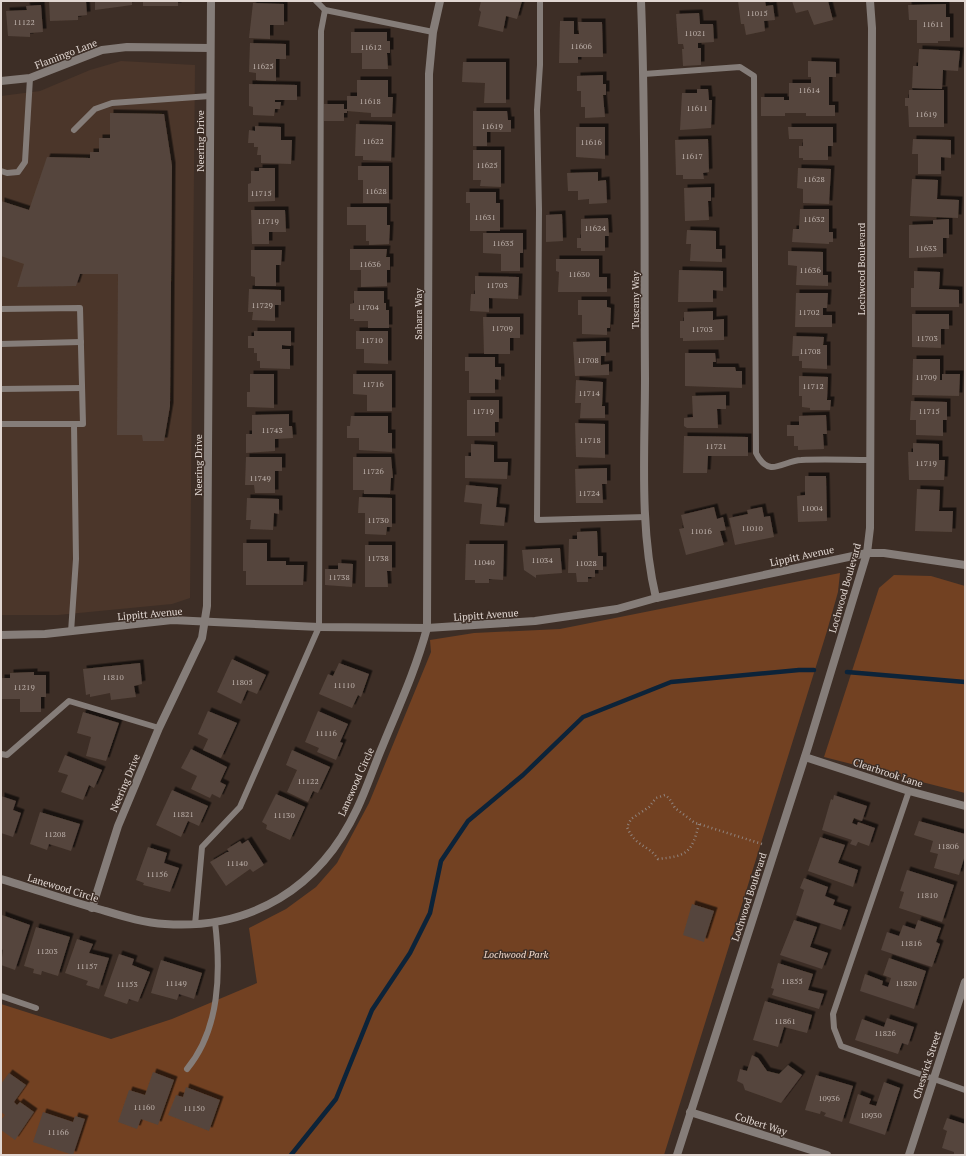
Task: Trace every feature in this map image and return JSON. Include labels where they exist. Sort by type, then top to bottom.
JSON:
[{"type":"street","name":"Neering Drive","points":[[92,908],[118,826],[160,728],[202,638],[205,621],[207,591],[211,1]]},
{"type":"street","name":"Sahara Way","points":[[427,628],[429,74],[433,32],[440,1]]},
{"type":"street","name":"Tuscany Way","points":[[642,1],[644,74],[646,517],[650,574],[656,598]]},
{"type":"street","name":"Lochwood Boulevard","points":[[676,1155],[805,757],[867,553],[870,528],[872,28],[870,1]]},
{"type":"street","name":"Flamingo Lane","points":[[1,81],[30,78],[102,50],[127,47],[210,48]]},
{"type":"street","name":"Lippitt Avenue","points":[[1,635],[17,636],[71,632],[172,620],[319,627],[427,628],[535,621],[617,609],[656,598],[867,553],[884,553],[965,565]]},
{"type":"street","name":"Lanewood Circle","points":[[1,879],[92,908],[126,917],[163,924],[195,925],[215,922],[244,915],[278,900],[314,873],[334,849],[359,803],[412,675],[427,628]]},
{"type":"street","name":"Clearbrook Lane","points":[[805,757],[909,791],[965,806]]},
{"type":"street","name":"Cheswick Street","points":[[909,1155],[965,982]]},
{"type":"street","name":"Colbert Way","points":[[690,1112],[827,1155]]},
{"type":"lane","points":[[316,1],[325,10],[433,32]]},
{"type":"lane","points":[[540,1],[540,65],[536,110],[539,210],[537,520],[646,517]]},
{"type":"lane","points":[[195,925],[202,847],[240,807],[319,627],[321,31],[325,10]]},
{"type":"lane","points":[[644,74],[740,67],[754,76],[756,453],[762,462],[771,467],[780,466],[787,461],[801,460],[870,460]]},
{"type":"lane","points":[[1,171],[6,173],[18,172],[25,162],[30,78]]},
{"type":"lane","points":[[74,130],[95,109],[112,103],[210,96]]},
{"type":"lane","points":[[1,309],[80,308],[83,424],[1,424]]},
{"type":"lane","points":[[1,344],[81,342]]},
{"type":"lane","points":[[1,388],[82,388]]},
{"type":"lane","points":[[71,632],[76,559],[74,424]]},
{"type":"lane","points":[[1,754],[7,755],[69,701],[160,728]]},
{"type":"lane","points":[[909,791],[833,1014],[834,1028],[841,1046],[965,1090]]},
{"type":"lane","points":[[187,1069],[195,1060],[205,1040],[212,1017],[219,957],[215,922]]},
{"type":"lane","points":[[1,996],[36,1008]]},
{"type":"path","points":[[699,824],[691,850],[676,857],[658,859],[651,850],[639,844],[627,827],[631,819],[649,807],[660,795],[669,798],[675,808],[699,824],[762,844]]},
{"type":"shaded area","points":[[121,61],[195,65],[190,598],[172,604],[58,615],[1,615],[1,96],[40,91],[90,70]]},
{"type":"green space","name":"Lochwood Park","points":[[840,573],[838,592],[827,631],[664,1155],[1,1155],[1,1004],[111,1039],[172,1019],[257,983],[249,928],[286,909],[316,887],[337,863],[369,803],[431,652],[430,640],[474,633],[560,629]]},
{"type":"green space","points":[[894,575],[931,576],[965,586],[965,793],[824,757],[879,588]]},
{"type":"building","points":[[49,1],[86,1],[87,15],[78,16],[78,20],[50,21]]},
{"type":"building","points":[[95,1],[132,1],[132,5],[95,10]]},
{"type":"building","points":[[143,1],[178,1],[178,6],[143,6]]},
{"type":"building","points":[[481,1],[522,1],[517,19],[506,16],[503,32],[478,26],[481,12],[479,10]]},
{"type":"building","points":[[738,1],[765,1],[766,6],[773,5],[775,20],[764,21],[765,31],[746,35],[744,24],[741,24]]},
{"type":"building","points":[[792,1],[828,1],[833,20],[814,25],[808,10],[796,13]]},
{"type":"building","points":[[253,3],[284,4],[284,25],[270,25],[270,39],[249,38]]},
{"type":"building","points":[[946,4],[946,17],[950,17],[950,41],[938,41],[938,43],[917,43],[917,20],[909,20],[908,5]]},
{"type":"building","points":[[41,5],[43,32],[30,33],[30,37],[8,36],[6,11],[27,10],[26,6]]},
{"type":"building","points":[[699,13],[700,24],[713,24],[714,42],[698,43],[698,48],[701,48],[701,65],[683,66],[682,49],[684,49],[683,44],[678,44],[676,14]]},
{"type":"building","points":[[560,21],[574,21],[574,34],[579,34],[578,22],[602,22],[603,57],[578,57],[578,63],[559,63]]},
{"type":"building","points":[[351,32],[387,32],[387,41],[390,41],[390,53],[387,53],[388,69],[362,69],[362,53],[351,53]]},
{"type":"building","points":[[250,43],[286,44],[286,59],[276,59],[276,81],[256,80],[256,73],[249,72]]},
{"type":"building","points":[[919,49],[960,51],[958,71],[943,70],[942,89],[912,88],[913,66],[918,66]]},
{"type":"building","points":[[808,61],[836,62],[836,77],[829,77],[829,105],[835,105],[835,116],[806,116],[806,113],[785,113],[785,116],[761,116],[761,97],[784,97],[784,100],[789,100],[789,83],[811,83],[811,77],[808,77]]},
{"type":"building","points":[[463,62],[506,62],[506,103],[484,103],[485,83],[462,82]]},
{"type":"building","points":[[603,75],[603,84],[606,84],[606,95],[603,95],[605,117],[585,118],[585,107],[581,107],[581,91],[577,91],[577,76]]},
{"type":"building","points":[[357,80],[388,80],[388,97],[393,97],[392,117],[371,117],[371,113],[347,111],[347,113],[344,113],[344,121],[324,121],[324,104],[344,104],[344,109],[347,109],[347,96],[357,96]]},
{"type":"building","points":[[249,84],[297,85],[297,100],[275,100],[275,102],[281,102],[280,109],[275,109],[274,116],[253,115],[253,107],[249,106]]},
{"type":"building","points":[[697,89],[708,89],[709,100],[712,100],[711,128],[680,130],[682,93],[697,93]]},
{"type":"building","points":[[909,90],[944,90],[944,127],[909,127],[908,106],[905,106],[905,98],[909,98]]},
{"type":"building","points":[[473,111],[507,111],[508,120],[511,120],[511,132],[487,132],[487,146],[473,146]]},
{"type":"building","points":[[110,113],[164,114],[172,166],[170,406],[164,441],[143,441],[142,435],[117,435],[118,274],[80,274],[76,286],[17,287],[24,264],[1,256],[1,201],[29,210],[47,157],[90,158],[90,152],[99,152],[99,138],[110,138]]},
{"type":"building","points":[[356,124],[392,125],[391,161],[363,160],[363,156],[355,156]]},
{"type":"building","points":[[255,126],[281,127],[281,140],[292,140],[291,164],[261,163],[261,155],[257,155],[258,147],[254,147],[254,143],[248,143],[249,130],[255,131]]},
{"type":"building","points":[[576,127],[605,127],[605,159],[576,157]]},
{"type":"building","points":[[788,127],[833,127],[833,146],[828,146],[828,160],[803,160],[803,158],[799,158],[799,146],[803,146],[803,139],[789,139]]},
{"type":"building","points":[[708,139],[709,172],[703,173],[704,179],[683,179],[683,175],[676,175],[675,140]]},
{"type":"building","points":[[913,139],[951,140],[951,158],[941,157],[941,174],[918,174],[918,154],[912,154]]},
{"type":"building","points":[[473,150],[501,150],[501,187],[480,186],[481,180],[473,180]]},
{"type":"building","points":[[358,166],[389,166],[389,203],[363,203],[363,180],[358,180]]},
{"type":"building","points":[[259,168],[275,168],[275,201],[248,202],[248,184],[251,183],[251,171],[259,171]]},
{"type":"building","points":[[798,168],[831,169],[829,204],[803,203],[803,189],[797,188]]},
{"type":"building","points":[[598,172],[598,181],[606,180],[607,203],[589,204],[589,199],[578,200],[578,191],[568,191],[567,173]]},
{"type":"building","points":[[912,179],[938,180],[937,199],[959,200],[958,218],[910,216]]},
{"type":"building","points":[[711,187],[711,201],[708,201],[709,220],[685,221],[684,188]]},
{"type":"building","points":[[466,192],[496,192],[496,203],[500,203],[500,231],[470,231],[470,203],[466,203]]},
{"type":"building","points":[[347,207],[387,207],[387,225],[390,225],[389,244],[369,245],[369,241],[366,241],[366,225],[347,225]]},
{"type":"building","points":[[800,209],[829,209],[829,232],[833,232],[833,242],[829,242],[829,244],[792,242],[793,229],[799,229]]},
{"type":"building","points":[[251,210],[285,210],[286,232],[269,232],[269,244],[252,244]]},
{"type":"building","points":[[562,214],[563,241],[546,242],[546,215]]},
{"type":"building","points":[[608,218],[609,236],[605,236],[605,251],[581,251],[581,248],[577,248],[577,238],[581,238],[581,219]]},
{"type":"building","points":[[949,219],[949,238],[943,238],[943,257],[909,258],[909,225],[933,224],[933,220]]},
{"type":"building","points":[[687,230],[716,231],[716,249],[722,249],[722,262],[690,261],[691,244],[686,244]]},
{"type":"building","points":[[483,233],[523,233],[523,253],[520,253],[520,271],[501,271],[501,254],[483,253]]},
{"type":"building","points":[[350,249],[387,249],[386,257],[390,257],[390,270],[387,270],[387,286],[361,287],[361,270],[350,270]]},
{"type":"building","points":[[251,250],[282,250],[281,265],[276,265],[276,286],[255,286],[255,277],[251,276]]},
{"type":"building","points":[[788,251],[823,252],[823,275],[828,275],[828,286],[796,285],[797,266],[788,265]]},
{"type":"building","points":[[556,259],[599,259],[599,277],[607,277],[607,292],[558,292],[559,272],[556,271]]},
{"type":"building","points":[[679,270],[723,271],[723,291],[713,290],[713,302],[678,302]]},
{"type":"building","points":[[914,271],[940,272],[939,289],[959,290],[959,307],[911,307],[911,288],[914,288]]},
{"type":"building","points":[[475,276],[519,277],[518,299],[489,298],[489,312],[470,311],[471,294],[475,294]]},
{"type":"building","points":[[249,289],[281,290],[281,305],[275,305],[275,321],[252,320],[253,312],[248,312]]},
{"type":"building","points":[[354,291],[384,291],[384,303],[386,303],[386,310],[389,310],[389,328],[368,328],[368,321],[354,321],[354,319],[350,319],[350,304],[354,303]]},
{"type":"building","points":[[796,293],[828,293],[827,308],[823,308],[823,315],[832,315],[832,327],[795,327]]},
{"type":"building","points":[[578,300],[607,300],[607,307],[611,308],[610,328],[607,328],[607,335],[582,334],[582,315],[578,315]]},
{"type":"building","points":[[713,311],[713,320],[724,319],[724,340],[683,341],[683,338],[680,338],[680,321],[684,321],[684,312]]},
{"type":"building","points":[[912,314],[949,314],[949,329],[941,329],[941,348],[912,347]]},
{"type":"building","points":[[483,317],[520,317],[520,338],[510,338],[510,354],[484,354]]},
{"type":"building","points":[[254,331],[291,331],[291,346],[282,345],[282,349],[290,349],[290,369],[260,368],[260,361],[257,361],[257,353],[254,353],[254,348],[248,348],[248,336],[254,336]]},
{"type":"building","points":[[356,331],[388,331],[388,364],[364,363],[364,349],[356,349]]},
{"type":"building","points":[[793,336],[824,337],[823,345],[827,345],[827,369],[802,368],[802,361],[799,361],[799,356],[792,356]]},
{"type":"building","points":[[606,341],[606,356],[601,356],[601,365],[609,364],[609,375],[575,376],[573,342]]},
{"type":"building","points":[[685,353],[715,353],[716,362],[713,362],[713,367],[735,367],[736,371],[742,371],[742,388],[685,386]]},
{"type":"building","points":[[465,357],[495,357],[495,367],[501,367],[501,380],[495,379],[495,393],[469,393],[469,371],[465,371]]},
{"type":"building","points":[[913,359],[940,359],[940,380],[942,380],[942,374],[960,374],[959,396],[912,395]]},
{"type":"building","points":[[250,374],[274,374],[274,408],[247,407],[247,392],[250,392]]},
{"type":"building","points":[[353,374],[392,374],[392,411],[367,411],[367,395],[353,394]]},
{"type":"building","points":[[799,376],[828,377],[827,400],[831,400],[830,410],[810,410],[810,408],[802,407],[802,396],[799,396]]},
{"type":"building","points":[[576,380],[603,382],[602,406],[605,406],[605,418],[580,418],[581,403],[575,403]]},
{"type":"building","points":[[726,395],[726,409],[717,409],[718,428],[687,428],[684,426],[684,418],[693,417],[692,396]]},
{"type":"building","points":[[467,400],[499,400],[499,422],[495,422],[495,436],[467,436]]},
{"type":"building","points":[[911,401],[947,402],[947,420],[943,420],[943,436],[916,435],[916,420],[910,420]]},
{"type":"building","points":[[289,414],[289,426],[292,426],[293,438],[275,439],[275,451],[246,453],[246,434],[252,434],[252,415]]},
{"type":"building","points":[[826,415],[827,434],[823,434],[824,449],[798,450],[798,446],[794,446],[794,436],[787,436],[787,425],[799,425],[799,416]]},
{"type":"building","points":[[351,416],[388,416],[388,433],[392,433],[392,452],[359,450],[359,438],[347,438],[347,426],[350,426]]},
{"type":"building","points":[[575,423],[605,424],[605,458],[576,457]]},
{"type":"building","points":[[684,436],[748,437],[748,456],[708,456],[707,473],[683,473]]},
{"type":"building","points":[[913,443],[939,444],[939,460],[945,460],[944,480],[909,480],[908,452],[913,452]]},
{"type":"building","points":[[471,444],[494,445],[494,462],[508,462],[507,479],[465,478],[465,456],[471,456]]},
{"type":"building","points":[[246,457],[282,457],[282,471],[275,471],[275,493],[255,493],[254,485],[245,485]]},
{"type":"building","points":[[353,457],[391,457],[393,478],[391,478],[390,494],[364,494],[364,490],[353,490]]},
{"type":"building","points":[[607,468],[607,484],[602,484],[603,503],[576,503],[575,469]]},
{"type":"building","points":[[805,476],[826,476],[827,521],[798,522],[797,496],[805,495]]},
{"type":"building","points":[[466,485],[498,488],[496,507],[506,508],[504,526],[480,524],[482,504],[464,502]]},
{"type":"building","points":[[917,489],[940,490],[939,511],[953,511],[952,532],[915,531]]},
{"type":"building","points":[[359,497],[392,498],[392,527],[387,527],[386,535],[365,534],[365,513],[358,513]]},
{"type":"building","points":[[247,498],[279,499],[279,514],[274,513],[273,530],[250,529],[251,520],[246,520]]},
{"type":"building","points":[[714,507],[717,519],[723,517],[726,530],[720,531],[724,545],[686,555],[679,529],[684,528],[681,515]]},
{"type":"building","points":[[762,507],[764,517],[770,516],[774,537],[735,545],[729,518],[748,514],[747,510]]},
{"type":"building","points":[[597,531],[598,556],[603,556],[603,570],[595,570],[595,577],[588,577],[588,582],[577,582],[576,573],[568,573],[569,539],[577,539],[577,532]]},
{"type":"building","points":[[243,543],[267,543],[267,561],[286,561],[286,565],[304,565],[303,585],[246,585],[246,571],[243,571]]},
{"type":"building","points":[[466,544],[504,544],[503,580],[489,579],[489,583],[475,583],[475,580],[465,580]]},
{"type":"building","points":[[365,545],[392,545],[392,571],[387,571],[388,587],[365,587]]},
{"type":"building","points":[[560,548],[562,573],[536,575],[536,578],[524,570],[522,550]]},
{"type":"building","points":[[338,563],[353,564],[352,587],[325,585],[325,569],[338,569]]},
{"type":"building","points":[[232,659],[266,675],[257,694],[247,690],[241,704],[217,692]]},
{"type":"building","points":[[140,663],[142,684],[134,686],[136,697],[111,700],[110,693],[90,697],[90,694],[86,695],[83,669]]},
{"type":"building","points":[[339,663],[369,674],[361,697],[358,695],[352,708],[319,694],[328,674],[333,676]]},
{"type":"building","points":[[34,672],[34,675],[46,675],[46,697],[41,697],[41,712],[20,712],[20,699],[2,699],[1,678],[10,678],[10,673]]},
{"type":"building","points":[[208,711],[237,723],[221,758],[203,750],[208,739],[198,734]]},
{"type":"building","points":[[318,711],[348,724],[340,742],[343,743],[336,760],[317,752],[319,748],[305,742]]},
{"type":"building","points":[[83,712],[119,723],[106,761],[86,756],[91,737],[77,733]]},
{"type":"building","points":[[191,749],[227,767],[220,782],[226,785],[220,798],[212,794],[210,798],[191,789],[197,776],[181,768]]},
{"type":"building","points":[[292,750],[330,767],[318,793],[313,791],[308,802],[287,792],[297,770],[286,765]]},
{"type":"building","points":[[65,755],[102,770],[94,788],[89,785],[83,800],[61,792],[68,775],[58,772]]},
{"type":"building","points":[[172,790],[208,806],[199,826],[188,821],[181,837],[156,825]]},
{"type":"building","points":[[276,794],[305,807],[290,840],[266,829],[267,825],[262,822]]},
{"type":"building","points":[[834,795],[867,806],[862,821],[854,818],[852,823],[857,825],[858,822],[875,828],[869,846],[858,842],[856,846],[850,844],[852,840],[822,830],[831,799],[833,800]]},
{"type":"building","points":[[1,796],[16,801],[13,810],[21,813],[13,837],[1,833]]},
{"type":"building","points":[[40,812],[80,824],[71,851],[49,844],[47,850],[30,844]]},
{"type":"building","points":[[919,821],[965,834],[965,855],[959,875],[934,868],[938,854],[930,852],[933,841],[914,835]]},
{"type":"building","points":[[820,837],[845,845],[838,863],[858,870],[853,887],[808,871]]},
{"type":"building","points":[[248,840],[264,865],[253,872],[250,869],[226,886],[210,862],[229,852],[227,849],[240,841],[242,844]]},
{"type":"building","points":[[148,847],[167,853],[164,863],[179,868],[170,892],[143,885],[144,883],[136,880]]},
{"type":"building","points":[[907,870],[954,885],[942,922],[899,908],[904,892],[900,891]]},
{"type":"building","points":[[804,878],[828,887],[825,896],[835,900],[833,905],[848,910],[841,930],[796,915],[804,890],[800,888]]},
{"type":"building","points":[[692,904],[714,911],[704,942],[683,935]]},
{"type":"building","points":[[2,915],[30,925],[15,970],[1,965],[3,950],[1,949]]},
{"type":"building","points":[[794,920],[817,927],[810,947],[828,953],[822,969],[780,955]]},
{"type":"building","points":[[918,920],[941,928],[936,942],[940,944],[932,967],[881,950],[887,932],[899,936],[903,925],[915,929]]},
{"type":"building","points":[[36,927],[70,937],[58,976],[42,971],[41,975],[33,973],[34,969],[24,966]]},
{"type":"building","points":[[77,939],[93,944],[89,953],[109,958],[99,989],[86,985],[88,981],[65,973]]},
{"type":"building","points":[[119,954],[134,959],[132,965],[150,972],[138,1002],[129,999],[127,1004],[104,996]]},
{"type":"building","points":[[889,958],[926,971],[914,1009],[860,991],[865,974],[883,981],[882,985],[888,987],[891,978],[883,975]]},
{"type":"building","points":[[161,960],[202,973],[194,999],[179,994],[177,1000],[151,993]]},
{"type":"building","points":[[778,963],[813,974],[808,990],[824,994],[819,1009],[772,995],[774,989],[771,988]]},
{"type":"building","points":[[765,1001],[812,1015],[807,1033],[784,1027],[778,1047],[753,1040]]},
{"type":"building","points":[[887,1018],[914,1027],[908,1045],[902,1043],[898,1054],[855,1040],[862,1019],[884,1027]]},
{"type":"building","points":[[752,1055],[758,1058],[767,1071],[779,1074],[788,1065],[802,1075],[781,1103],[745,1090],[743,1084],[737,1081],[740,1069],[747,1071]]},
{"type":"building","points":[[153,1072],[174,1080],[158,1125],[141,1119],[137,1129],[118,1122],[129,1090],[145,1095]]},
{"type":"building","points":[[9,1073],[26,1085],[14,1102],[17,1105],[20,1102],[34,1112],[15,1140],[1,1130],[1,1120],[5,1115],[1,1112],[1,1084]]},
{"type":"building","points":[[816,1075],[853,1086],[842,1122],[824,1116],[826,1113],[821,1111],[820,1114],[805,1110]]},
{"type":"building","points":[[884,1082],[900,1088],[885,1135],[849,1123],[858,1094],[871,1099],[869,1104],[876,1106]]},
{"type":"building","points":[[186,1087],[220,1100],[209,1131],[168,1115],[176,1095],[183,1097]]},
{"type":"building","points":[[43,1112],[73,1122],[75,1116],[85,1119],[73,1155],[33,1142]]},
{"type":"building","points":[[947,1118],[965,1124],[965,1155],[954,1154],[954,1152],[942,1148],[947,1131],[943,1129]]},
{"type":"waterway","points":[[291,1155],[336,1099],[372,1010],[410,953],[430,913],[441,861],[468,821],[523,775],[583,717],[671,682],[799,670],[814,670]]},
{"type":"waterway","points":[[847,672],[965,682]]}]
